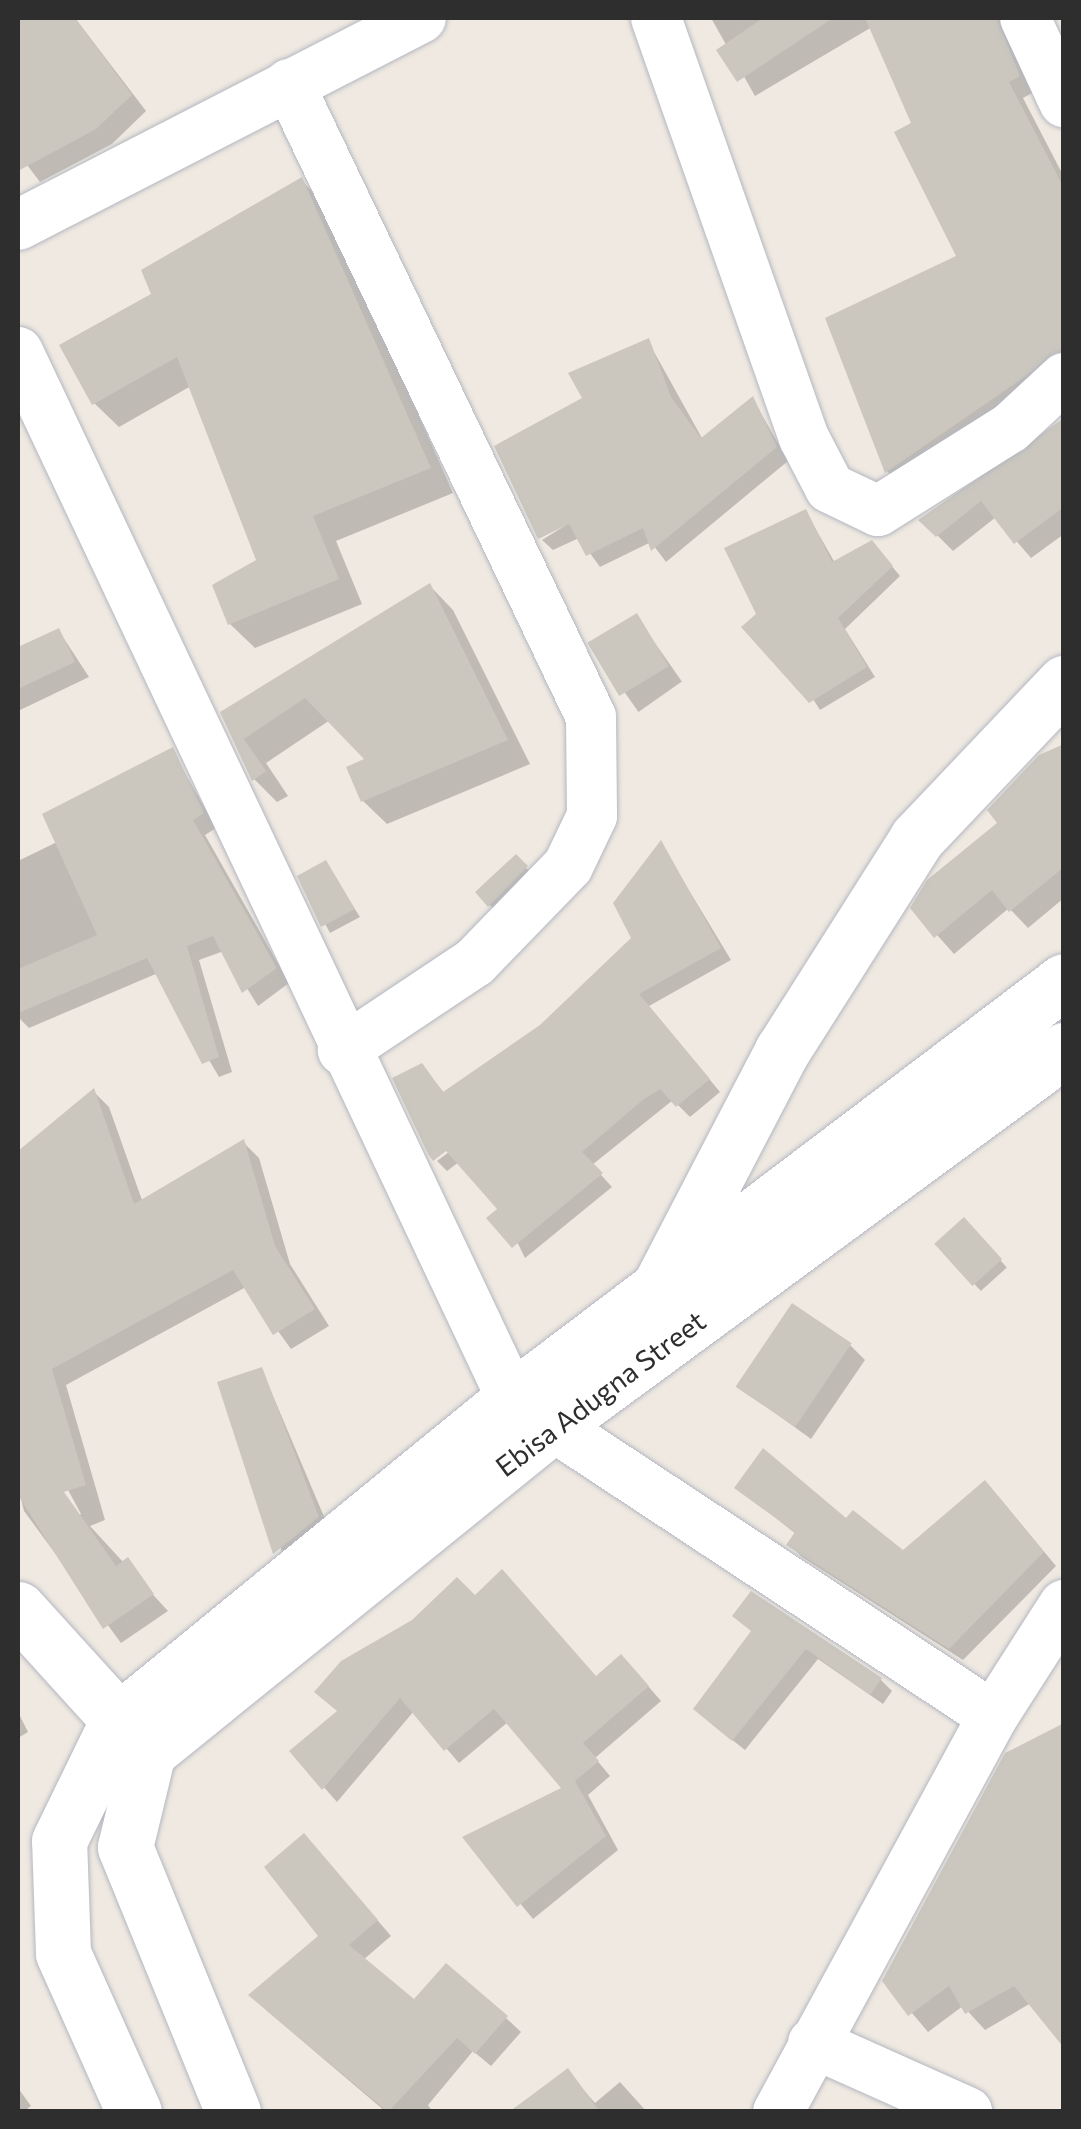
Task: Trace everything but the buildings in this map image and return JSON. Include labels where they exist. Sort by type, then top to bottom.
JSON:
[{"type":"main road","points":[[657,1291],[782,1051],[917,838],[1064,684]]},
{"type":"main road","name":"Ebisa Adugna Street","points":[[133,1737],[531,1414],[657,1291],[1064,982]]},
{"type":"main road","name":"Ebisa Adugna Street","points":[[133,1737],[194,1664],[531,1414],[1064,1050]]},
{"type":"main road","points":[[18,1609],[133,1737],[125,1848],[233,2112]]},
{"type":"main road","points":[[133,1737],[60,1841],[63,1953],[134,2112]]},
{"type":"street","points":[[18,225],[421,18]]},
{"type":"street","points":[[656,18],[804,438],[830,488],[878,511],[1010,428],[1064,378]]},
{"type":"street","points":[[1026,18],[1064,102]]},
{"type":"street","points":[[289,84],[591,716],[592,816],[568,866],[475,962],[343,1050]]},
{"type":"street","points":[[18,352],[343,1050],[531,1414],[992,1716]]},
{"type":"street","points":[[778,2112],[812,2042],[992,1716],[1064,1606]]},
{"type":"street","points":[[812,2042],[967,2112]]}]
